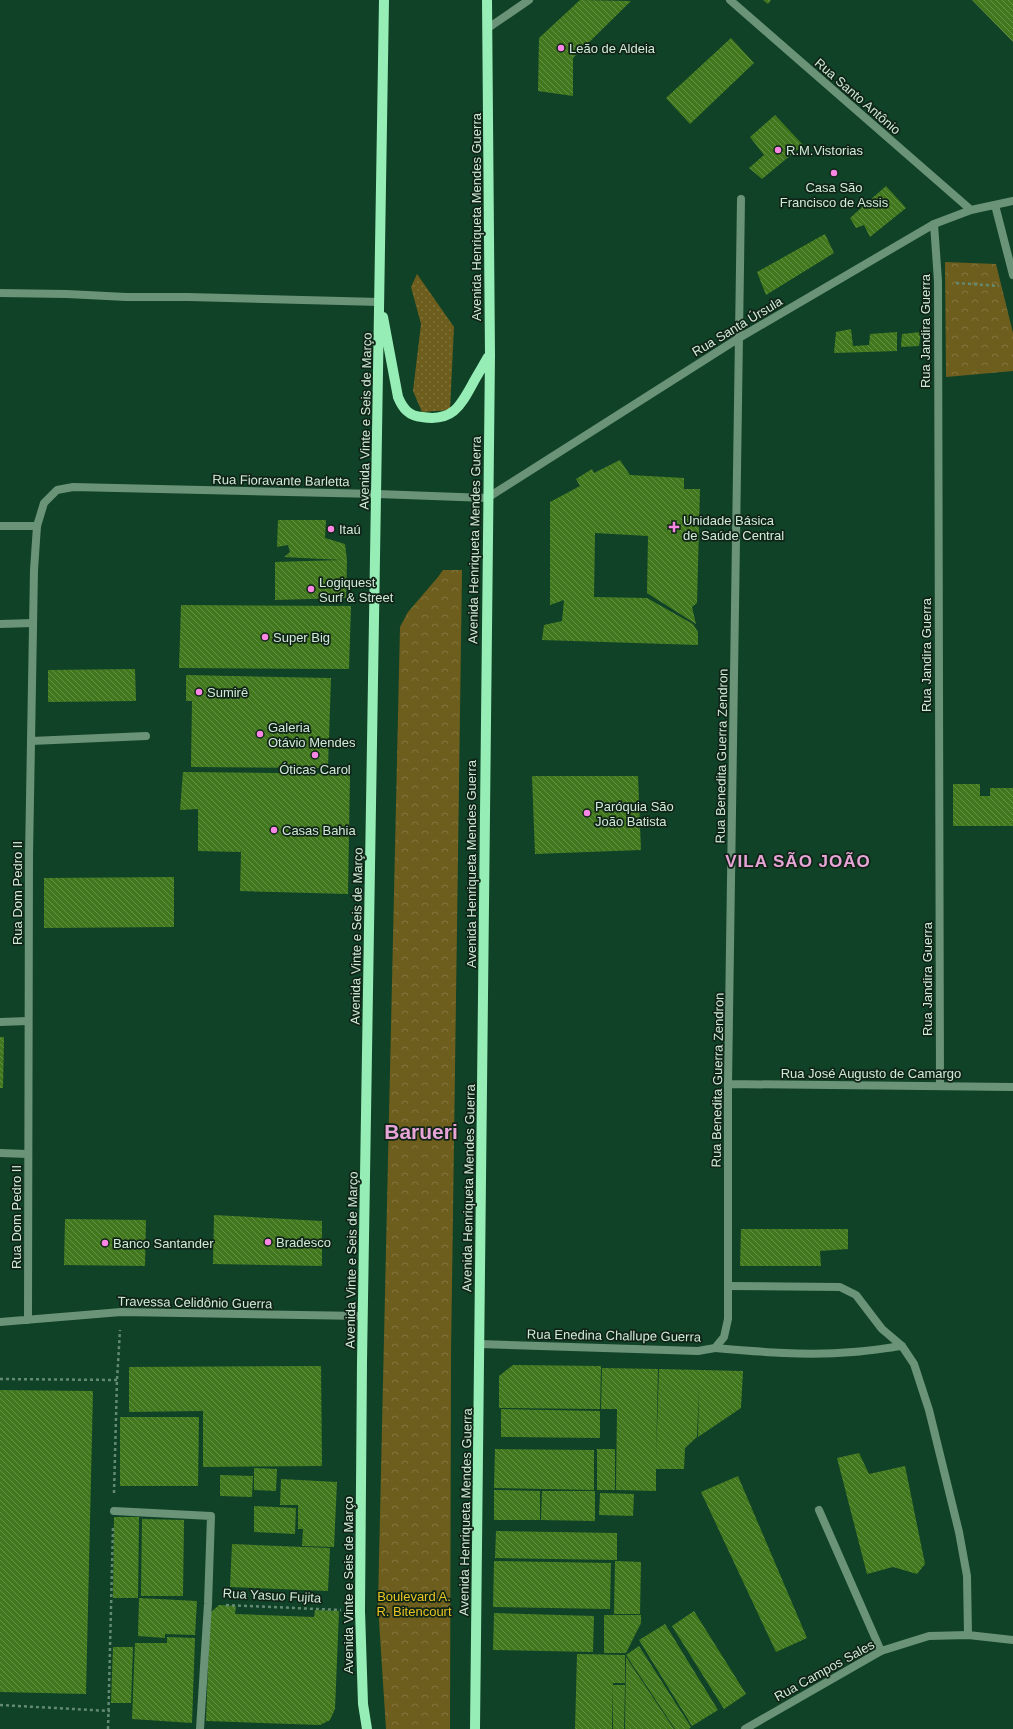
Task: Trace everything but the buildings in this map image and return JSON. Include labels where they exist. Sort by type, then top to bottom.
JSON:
[{"type":"main road","name":"Avenida Vinte e Seis de Março","points":[[367,1729],[363,1704],[360,1611],[363,1316],[380,302],[380,174],[384,0]]},
{"type":"main road","name":"Avenida Henriqueta Mendes Guerra","points":[[476,1729],[487,498],[490,355],[487,0]]},
{"type":"main road","points":[[380,302],[391,354],[398,398],[402,408],[411,414],[419,417],[437,418],[453,413],[466,398],[490,355]]},
{"type":"street","points":[[488,28],[529,0]]},
{"type":"street","name":"Rua Santo Antônio","points":[[730,0],[971,210]]},
{"type":"street","name":"Rua Benedita Guerra Zendron","points":[[728,1319],[728,1084],[742,199]]},
{"type":"street","name":"Rua Santa Úrsula","points":[[487,498],[739,338],[934,224],[971,210],[1013,201]]},
{"type":"street","points":[[995,205],[1013,275]]},
{"type":"street","name":"Rua Jandira Guerra","points":[[934,224],[938,281],[940,1085]]},
{"type":"street","points":[[0,293],[380,302]]},
{"type":"street","name":"Rua Fioravante Barletta","points":[[73,487],[487,498]]},
{"type":"street","name":"Rua Dom Pedro II","points":[[28,1320],[28,1021],[31,741],[33,623],[37,526],[44,503],[57,490],[73,487]]},
{"type":"street","points":[[0,526],[37,526]]},
{"type":"street","points":[[0,624],[33,623]]},
{"type":"street","points":[[31,741],[146,736]]},
{"type":"street","points":[[0,1022],[28,1021]]},
{"type":"street","name":"Rua José Augusto de Camargo","points":[[728,1084],[940,1085],[1013,1087]]},
{"type":"street","points":[[0,1153],[28,1154]]},
{"type":"street","points":[[728,1286],[840,1287],[856,1295],[882,1329],[902,1346],[914,1364],[929,1410],[959,1532],[967,1576],[968,1635]]},
{"type":"street","name":"Travessa Celidônio Guerra","points":[[0,1322],[121,1312],[363,1316]]},
{"type":"street","name":"Rua Enedina Challupe Guerra","points":[[479,1344],[698,1351],[715,1348],[724,1337],[728,1319]]},
{"type":"street","points":[[715,1348],[756,1352],[810,1354],[853,1352],[902,1346]]},
{"type":"street","points":[[819,1510],[881,1651]]},
{"type":"street","name":"Rua Yasuo Fujita","points":[[114,1511],[211,1516],[208,1604],[200,1729]]},
{"type":"street","name":"Rua Campos Sales","points":[[745,1729],[881,1651],[929,1636],[968,1635],[1013,1640]]},
{"type":"path","points":[[938,281],[1006,287]]},
{"type":"path","points":[[0,1379],[116,1380]]},
{"type":"path","name":"Rua Yasuo Fujita","points":[[208,1604],[360,1611]]},
{"type":"path","points":[[0,1705],[110,1711]]},
{"type":"green space","points":[[945,262],[996,264],[1013,333],[1013,371],[946,377]]},
{"type":"green space","points":[[417,274],[454,327],[450,410],[422,412],[413,391],[421,324],[411,287]]},
{"type":"green space","name":"Boulevard A. R. Bitencourt","points":[[443,570],[462,570],[451,1354],[450,1729],[386,1729],[378,1605],[400,627],[408,612]]},
{"type":"place","name":"Leão de Aldeia","points":[[561,48]]},
{"type":"place","name":"R.M.Vistorias","points":[[778,150]]},
{"type":"place","name":"Casa São Francisco de Assis","points":[[834,173]]},
{"type":"place","name":"Unidade Básica de Saúde Central","points":[[674,527]]},
{"type":"place","name":"Itaú","points":[[331,529]]},
{"type":"place","name":"Logiquest Surf & Street","points":[[311,589]]},
{"type":"place","name":"Super Big","points":[[265,637]]},
{"type":"place","name":"Sumirê","points":[[199,692]]},
{"type":"place","name":"Galeria Otávio Mendes","points":[[260,734]]},
{"type":"place","name":"Óticas Carol","points":[[315,755]]},
{"type":"place","name":"Paróquia São João Batista","points":[[587,813]]},
{"type":"place","name":"Casas Bahia","points":[[274,830]]},
{"type":"place","name":"Bradesco","points":[[268,1242]]},
{"type":"place","name":"Banco Santander","points":[[105,1243]]},
{"type":"district","name":"VILA SÃO JOÃO","points":[[798,861]]},
{"type":"district","name":"Barueri","points":[[421,1132]]}]
